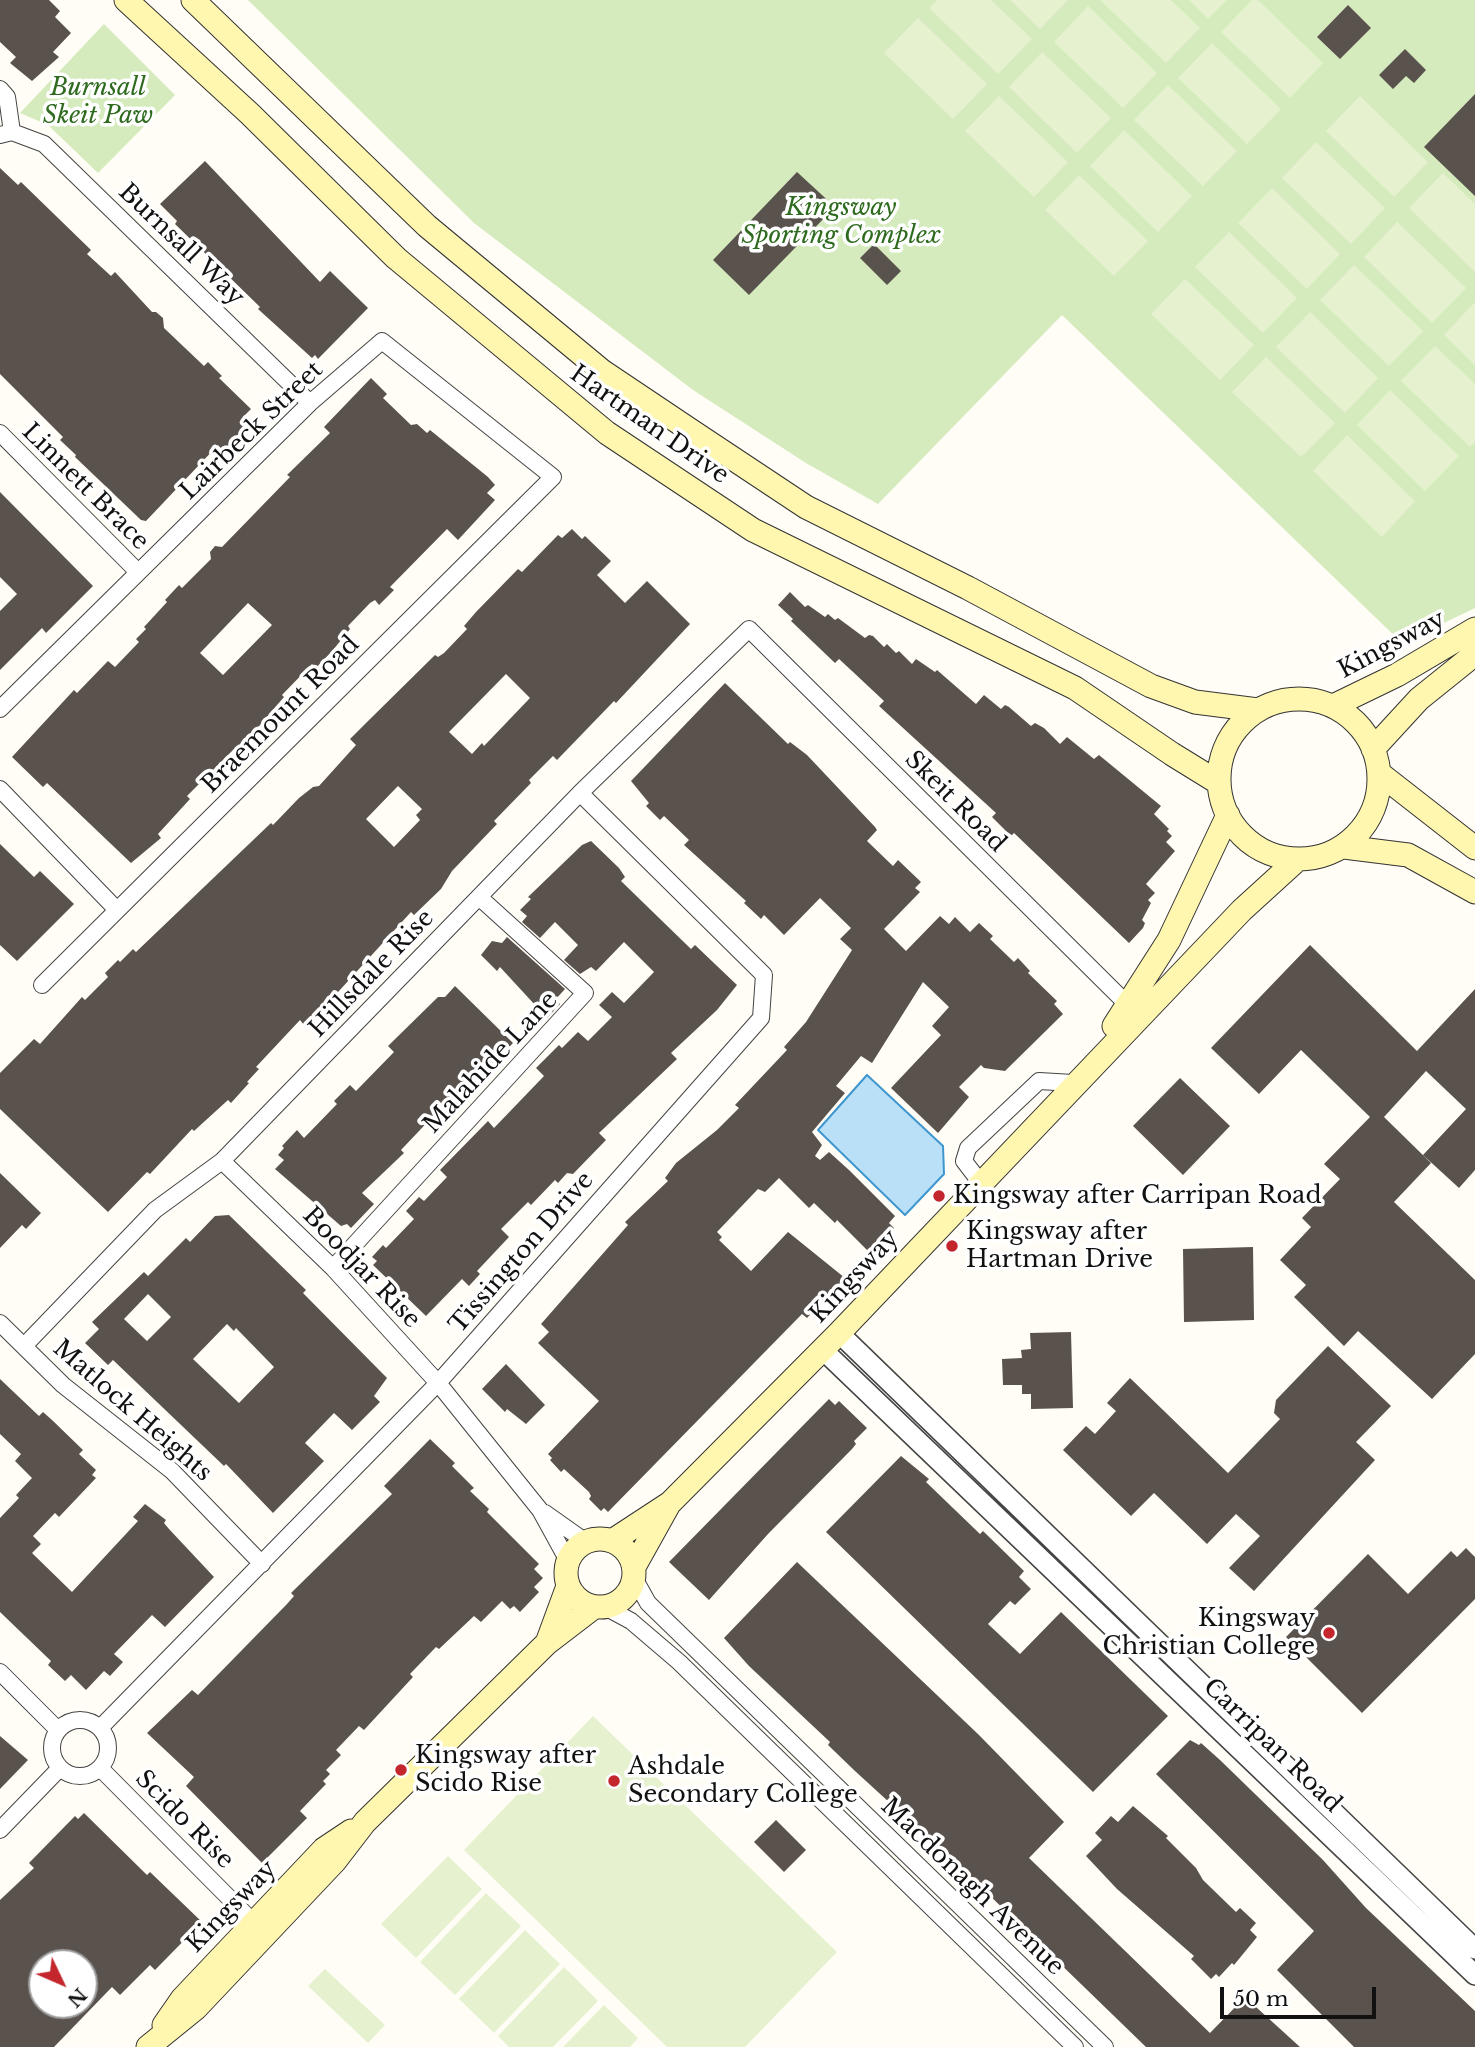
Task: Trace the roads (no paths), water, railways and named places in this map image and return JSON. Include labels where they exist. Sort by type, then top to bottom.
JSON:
[{"type":"main road","name":"Hartman Drive","points":[[126,0],[250,114],[397,258],[607,433],[753,530],[1075,688],[1171,754],[1219,783]]},
{"type":"main road","name":"Hartman Drive","points":[[193,0],[427,226],[603,371],[670,417],[806,507],[968,588],[1150,686],[1195,702],[1258,710]]},
{"type":"main road","name":"Kingsway","points":[[1333,706],[1396,675],[1475,629]]},
{"type":"main road","name":"Kingsway","points":[[1373,749],[1419,699],[1475,654]]},
{"type":"main road","points":[[1295,699],[1333,706],[1357,723],[1373,749],[1379,773],[1373,810],[1364,826],[1344,847],[1326,854],[1298,859],[1273,855],[1251,843],[1228,815],[1219,783],[1220,768],[1229,741],[1237,729],[1258,710],[1295,699]]},
{"type":"main road","points":[[1379,773],[1475,848]]},
{"type":"main road","name":"Kingsway","points":[[1073,1083],[1129,1006],[1169,940],[1228,815]]},
{"type":"main road","points":[[1344,847],[1408,855],[1475,892]]},
{"type":"main road","name":"Kingsway","points":[[612,1541],[670,1503],[839,1333],[1073,1083],[1242,910],[1298,859]]},
{"type":"main road","name":"Kingsway","points":[[150,2045],[196,2008],[260,1928],[335,1861],[365,1822],[547,1643],[600,1607],[625,1597],[634,1573],[670,1503]]},
{"type":"main road","points":[[568,1560],[586,1542],[612,1541],[630,1556],[634,1573]]},
{"type":"main road","name":"Kingsway","points":[[547,1643],[568,1586],[568,1560]]},
{"type":"main road","points":[[568,1586],[575,1596],[600,1607]]},
{"type":"street","name":"Burnsall Way","points":[[0,89],[7,97],[6,134],[44,144],[310,403]]},
{"type":"street","name":"Lairbeck Street","points":[[0,709],[310,403],[382,341],[553,477]]},
{"type":"street","name":"Linnett Brace","points":[[0,433],[138,572]]},
{"type":"street","name":"Braemount Road","points":[[42,985],[553,477]]},
{"type":"street","name":"Hillsdale Rise","points":[[24,1346],[155,1210],[222,1161],[580,793],[749,629]]},
{"type":"street","name":"Skeit Road","points":[[749,629],[1129,1006]]},
{"type":"street","points":[[0,789],[117,911]]},
{"type":"street","name":"Tissington Drive","points":[[100,1728],[438,1383],[761,1018],[764,975],[580,793]]},
{"type":"street","name":"Malahide Lane","points":[[333,1268],[585,993],[479,897]]},
{"type":"street","points":[[980,1182],[964,1161],[968,1148],[1039,1081],[1073,1083]]},
{"type":"street","name":"Boodjar Rise","points":[[222,1161],[333,1268],[438,1383],[540,1510],[568,1560]]},
{"type":"street","name":"Matlock Heights","points":[[0,1323],[63,1385],[172,1471],[262,1564]]},
{"type":"street","name":"Carripan Road","points":[[839,1333],[1008,1513],[1475,1975]]},
{"type":"street","name":"Carripan Road","points":[[822,1349],[1008,1513],[1475,1949]]},
{"type":"street","name":"Boodjar Rise","points":[[540,1510],[586,1542]]},
{"type":"street","name":"Macdonagh Avenue","points":[[634,1573],[648,1603],[1105,2047]]},
{"type":"street","name":"Macdonagh Avenue","points":[[600,1607],[631,1621],[679,1662],[1075,2047]]},
{"type":"street","points":[[0,1672],[58,1730]]},
{"type":"street","points":[[83,1720],[100,1728],[108,1743],[108,1752],[100,1768],[80,1776],[60,1768],[52,1749],[58,1730],[65,1724],[83,1720]]},
{"type":"street","points":[[0,1830],[60,1768]]},
{"type":"street","name":"Scido Rise","points":[[100,1768],[260,1928]]},
{"type":"water","points":[[867,1075],[943,1146],[944,1174],[905,1215],[818,1130]]},
{"type":"place","name":"Kingsway after Carripan Road","points":[[939,1196]]},
{"type":"place","name":"Kingsway after Hartman Drive","points":[[952,1246]]},
{"type":"place","name":"Kingsway Christian College","points":[[1329,1633]]},
{"type":"place","name":"Kingsway after Scido Rise","points":[[401,1770]]},
{"type":"place","name":"Ashdale Secondary College","points":[[614,1781]]},
{"type":"park label","name":"Burnsall Skeit Paw","points":[[98,102]]},
{"type":"park label","name":"Kingsway Sporting Complex","points":[[841,222]]}]
